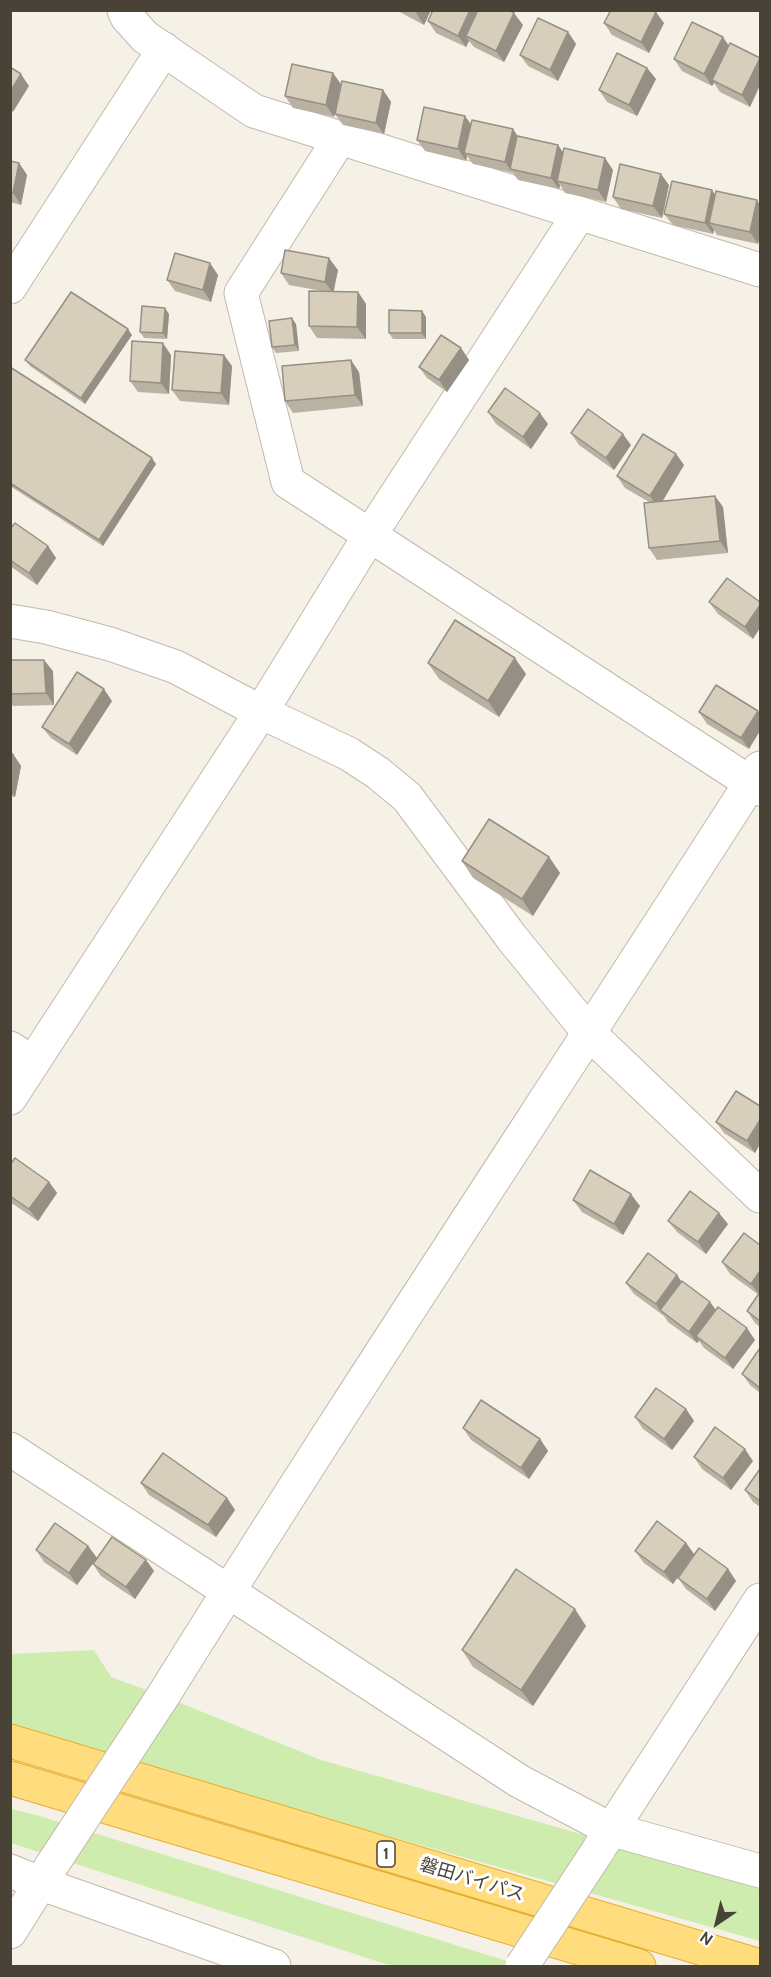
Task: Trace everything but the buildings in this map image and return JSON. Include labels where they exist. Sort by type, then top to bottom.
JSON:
[{"type":"highway","name":"磐田バイパス","points":[[10,1741],[760,1966]]},
{"type":"highway","name":"磐田バイパス","points":[[10,1778],[639,1966]]},
{"type":"street","points":[[124,10],[145,37],[254,111],[760,270]]},
{"type":"street","points":[[10,287],[164,49]]},
{"type":"street","points":[[10,1932],[374,1364],[757,780],[288,482],[241,293],[340,138]]},
{"type":"street","points":[[10,1098],[22,1056],[261,712],[370,535],[579,214]]},
{"type":"street","points":[[10,621],[46,627],[110,644],[176,667],[261,712],[349,754],[378,773],[407,797],[512,938],[590,1034],[760,1196]]},
{"type":"street","points":[[10,1449],[519,1781],[604,1839],[760,1871]]},
{"type":"street","points":[[522,1966],[759,1606]]},
{"type":"street","points":[[10,1871],[47,1875],[274,1966]]},
{"type":"green space","points":[[94,1650],[111,1677],[321,1760],[760,1885],[760,1941],[183,1778],[11,1726],[10,1654]]},
{"type":"green space","points":[[11,1809],[523,1966],[392,1966],[11,1843]]}]
